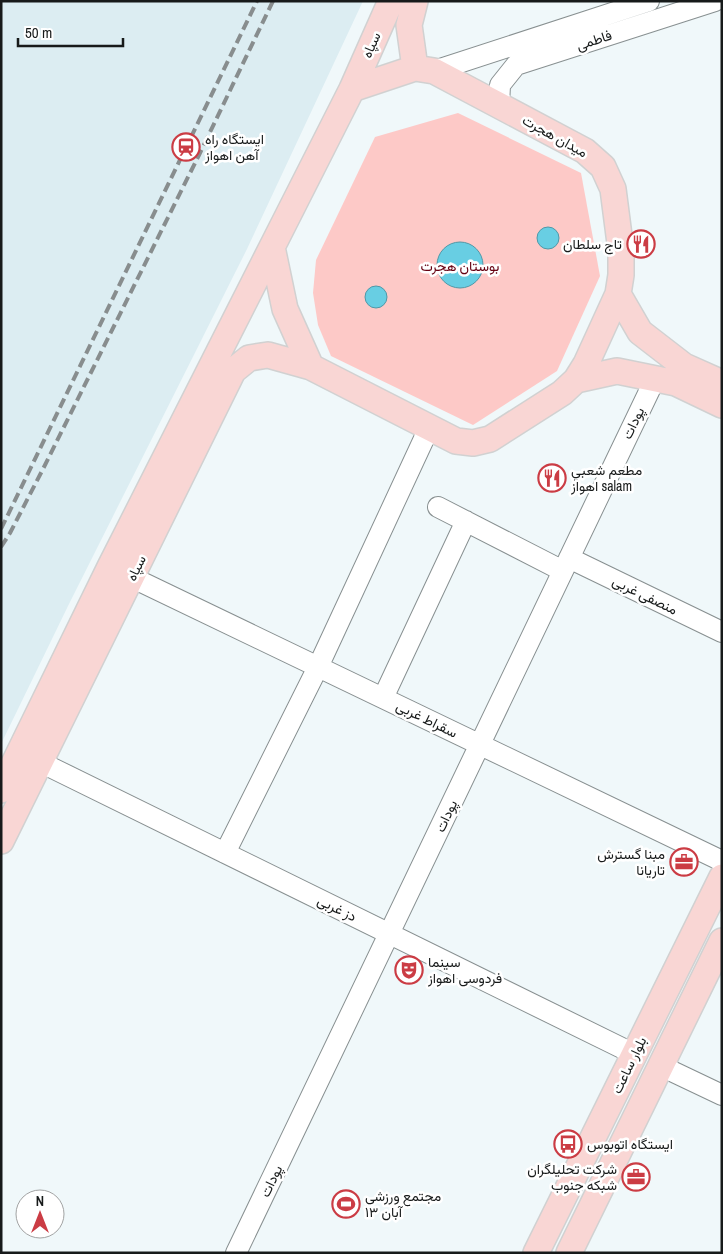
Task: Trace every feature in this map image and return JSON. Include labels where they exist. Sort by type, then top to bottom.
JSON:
[{"type":"main road","name":"سپاه","points":[[352,89],[391,1]]},
{"type":"main road","points":[[310,367],[285,309],[272,247],[352,89],[425,70],[409,25],[415,1]]},
{"type":"main road","name":"میدان هجرت","points":[[310,367],[456,441],[473,443],[490,439],[562,393],[576,380],[586,364],[618,294],[621,275],[621,251],[613,189],[604,166],[585,151],[425,70]]},
{"type":"main road","name":"سپاه","points":[[1,841],[40,762],[121,572],[272,247]]},
{"type":"main road","points":[[618,294],[640,332],[684,366],[722,383]]},
{"type":"main road","name":"سپاه","points":[[1,790],[234,371],[250,358],[268,355],[310,367]]},
{"type":"main road","points":[[576,380],[617,371],[676,383],[722,405]]},
{"type":"main road","name":"بلوار ساعت","points":[[537,1249],[722,877]]},
{"type":"main road","name":"بلوار ساعت","points":[[570,1252],[722,941]]},
{"type":"street","name":"فاطمی","points":[[425,70],[649,1]]},
{"type":"street","name":"فاطمی","points":[[499,106],[500,85],[516,65],[715,1]]},
{"type":"street","name":"پودات","points":[[236,1253],[655,379]]},
{"type":"street","points":[[225,853],[318,667],[429,428]]},
{"type":"street","name":"منصفی غربی","points":[[438,507],[466,521],[722,632]]},
{"type":"street","points":[[383,698],[466,521]]},
{"type":"street","name":"سقراط غربی","points":[[121,572],[722,861]]},
{"type":"street","name":"دز غربی","points":[[40,762],[634,1054]]},
{"type":"street","points":[[661,1066],[722,1095]]},
{"type":"shaded area","points":[[1,1],[363,1],[247,249],[1,744]]},
{"type":"green space","name":"بوستان هجرت","points":[[458,113],[581,173],[600,276],[557,371],[473,425],[331,356],[318,325],[313,293],[316,260],[375,137]]},
{"type":"water","points":[[548,227],[556,230],[559,238],[556,246],[548,249],[540,246],[537,238],[540,230]]},
{"type":"water","points":[[460,242],[473,246],[479,252],[483,265],[479,278],[473,284],[460,288],[447,284],[441,278],[437,265],[441,252],[447,246]]},
{"type":"water","points":[[376,286],[384,289],[387,297],[384,305],[376,308],[368,305],[365,297],[368,289]]},
{"type":"railway","points":[[1,529],[257,1]]},
{"type":"railway","points":[[1,547],[44,467],[199,155],[273,1]]},
{"type":"place","name":"ایستگاه راه آهن اهواز","points":[[186,147]]},
{"type":"place","name":"تاج سلطان","points":[[641,244]]},
{"type":"place","name":"مطعم شعبي اهواز salam","points":[[552,478]]},
{"type":"place","name":"مبنا گسترش تاریانا","points":[[684,862]]},
{"type":"place","name":"سینما فردوسی اهواز","points":[[409,970]]},
{"type":"place","name":"ایستگاه اتوبوس","points":[[568,1144]]},
{"type":"place","name":"شرکت تحلیلگران شبکه جنوب","points":[[636,1177]]},
{"type":"place","name":"مجتمع ورزشی ۱۳ آبان","points":[[346,1204]]}]
